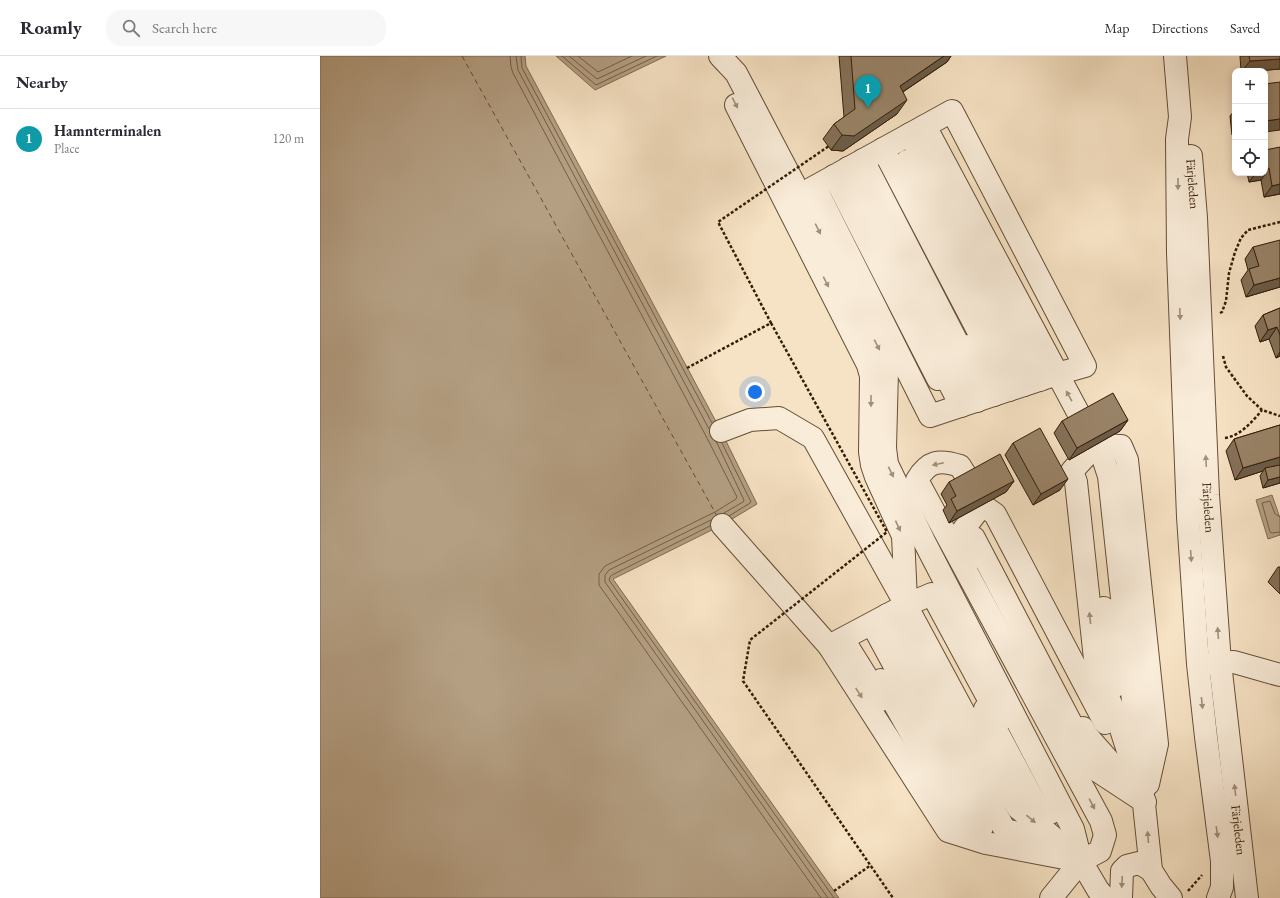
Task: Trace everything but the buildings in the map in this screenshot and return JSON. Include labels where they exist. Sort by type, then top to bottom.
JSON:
[{"type":"street","points":[[712,56],[868,365],[871,376],[870,452],[872,466],[903,536],[876,623],[956,822],[988,828],[1086,859]]},
{"type":"street","points":[[720,56],[736,73],[876,153],[1005,392],[1081,418]]},
{"type":"street","name":"Färjeleden","points":[[1176,56],[1180,117],[1177,139],[1178,253],[1188,517],[1198,664],[1222,861],[1222,887],[1218,898]]},
{"type":"street","points":[[876,153],[952,111],[1085,366],[1005,392]]},
{"type":"street","name":"Färjeleden","points":[[1180,117],[1191,155],[1196,218],[1208,495],[1220,663],[1247,898]]},
{"type":"street","points":[[876,153],[1005,392]]},
{"type":"street","points":[[876,153],[1005,392]]},
{"type":"street","points":[[876,153],[1005,392]]},
{"type":"street","points":[[876,153],[887,371],[885,448],[887,464],[925,543],[1073,830],[1098,890],[1105,898]]},
{"type":"street","points":[[721,431],[750,420],[779,418],[813,438],[880,558],[876,623],[948,830],[986,843],[1086,859]]},
{"type":"street","points":[[1096,445],[1072,471],[1076,482],[1095,658],[1102,683]]},
{"type":"street","points":[[1096,445],[1083,465],[1089,477],[1118,720]]},
{"type":"street","points":[[1096,445],[1091,461],[1097,474],[1127,747]]},
{"type":"street","points":[[1096,445],[1102,455],[1109,476],[1145,802],[1151,870],[1171,898]]},
{"type":"street","points":[[968,479],[960,466],[948,462],[934,463],[923,470],[917,480],[1101,821],[1105,835],[1100,851],[1086,859],[1051,898]]},
{"type":"street","points":[[982,505],[1007,508],[1102,683],[1118,720],[1145,802]]},
{"type":"street","points":[[982,505],[995,514],[1145,802]]},
{"type":"street","points":[[982,505],[970,529],[1081,742],[1089,755],[1145,802]]},
{"type":"street","points":[[722,525],[876,623],[998,776],[1018,808],[1086,859]]},
{"type":"street","points":[[876,623],[932,594],[1042,807],[1086,859]]},
{"type":"street","points":[[876,623],[988,828]]},
{"type":"street","points":[[876,623],[988,828]]},
{"type":"street","points":[[1198,664],[1234,662],[1280,675]]},
{"type":"street","points":[[1121,898],[1122,872],[1127,866],[1139,863],[1151,870]]},
{"type":"path","points":[[829,146],[718,222],[771,323],[886,532],[750,640],[743,681],[893,898]]},
{"type":"path","points":[[687,368],[771,323]]},
{"type":"path","points":[[1222,355],[1226,367],[1247,396],[1262,410],[1280,416]]},
{"type":"path","points":[[1231,437],[1252,423],[1262,410]]},
{"type":"path","points":[[834,891],[870,865]]},
{"type":"water","points":[[320,56],[525,56],[526,66],[721,431],[757,504],[722,525],[613,579],[839,898],[320,898]]},
{"type":"water","points":[[556,56],[666,56],[595,90]]},
{"type":"water","points":[[1272,495],[1280,518],[1280,535],[1268,539],[1256,500]]},
{"type":"ferry route","points":[[462,56],[717,516]]},
{"type":"place","name":"Hamnterminalen","points":[[868,108]]}]
